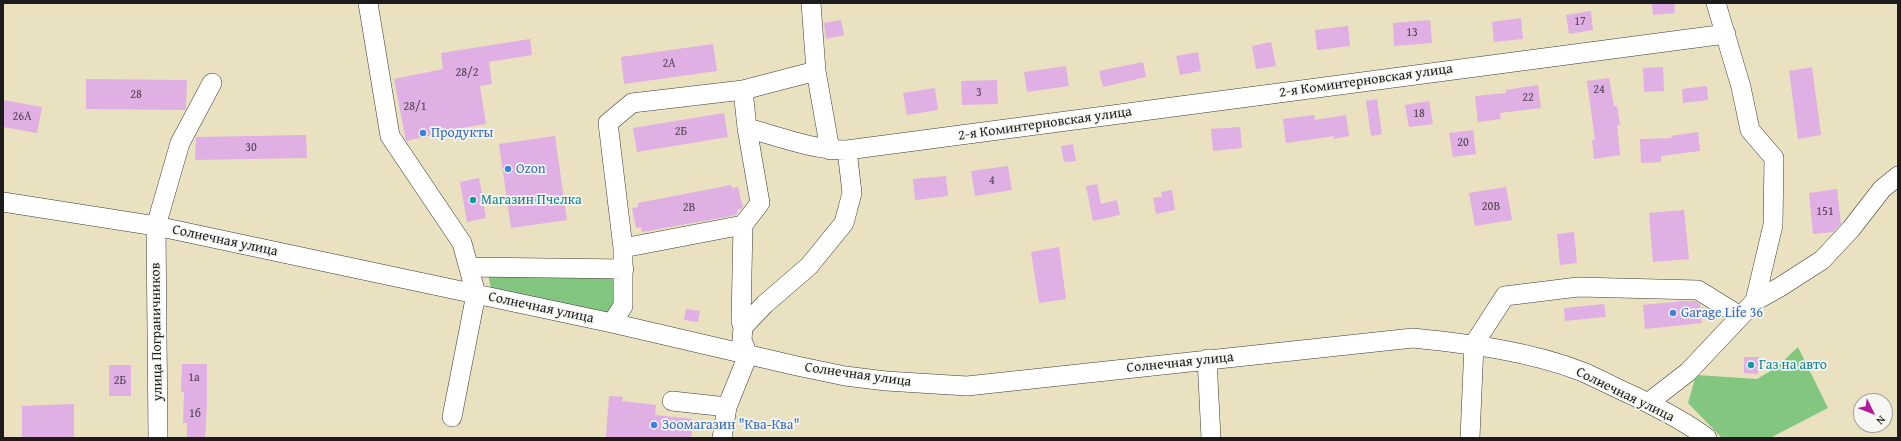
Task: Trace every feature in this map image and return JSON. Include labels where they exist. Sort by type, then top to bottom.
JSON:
[{"type":"street","points":[[368,3],[390,136],[462,243],[476,294],[452,417]]},
{"type":"street","points":[[743,327],[765,304],[810,266],[844,223],[852,193],[838,150],[816,71],[811,3]]},
{"type":"street","points":[[1716,3],[1741,87],[1750,130],[1774,158],[1773,225],[1755,301]]},
{"type":"street","name":"2-я Коминтерновская улица","points":[[747,128],[838,150],[1726,34]]},
{"type":"street","points":[[612,323],[623,306],[624,248],[608,123],[632,103],[743,90],[816,71]]},
{"type":"street","name":"улица Пограничников","points":[[158,438],[156,226],[180,142],[212,84]]},
{"type":"street","points":[[722,438],[727,407],[748,354],[742,340],[743,327],[741,321],[742,225],[760,203],[747,128],[743,90]]},
{"type":"street","points":[[1648,403],[1688,372],[1755,301],[1822,260],[1851,229],[1882,189],[1898,176]]},
{"type":"street","name":"Солнечная улица","points":[[3,202],[156,226],[612,323],[845,376],[886,381],[967,386],[1207,359],[1414,338],[1474,344],[1522,353],[1583,372],[1648,403],[1698,431],[1707,438]]},
{"type":"street","points":[[624,248],[742,225]]},
{"type":"street","points":[[468,267],[624,269]]},
{"type":"street","points":[[1470,438],[1474,344],[1505,296],[1578,287],[1698,290],[1740,316]]},
{"type":"street","points":[[1207,359],[1211,438]]},
{"type":"street","points":[[672,401],[727,407]]},
{"type":"green space","points":[[488,275],[614,276],[617,294],[609,314],[491,288]]},
{"type":"green space","points":[[1798,347],[1828,408],[1770,438],[1722,438],[1688,403],[1696,375],[1757,379],[1777,367]]},
{"type":"building","points":[[1652,3],[1674,3],[1675,13],[1653,15]]},
{"type":"building","points":[[1591,11],[1593,30],[1569,34],[1566,15]]},
{"type":"building","points":[[1521,18],[1523,39],[1494,42],[1492,22]]},
{"type":"building","points":[[841,20],[844,35],[826,39],[824,23]]},
{"type":"building","points":[[1430,20],[1432,43],[1394,46],[1393,23]]},
{"type":"building","points":[[1348,26],[1350,46],[1317,50],[1315,30]]},
{"type":"building","points":[[530,39],[532,55],[489,62],[492,84],[480,86],[486,124],[436,132],[437,134],[406,141],[394,79],[443,69],[441,53]]},
{"type":"building","points":[[1271,42],[1276,66],[1256,69],[1252,46]]},
{"type":"building","points":[[713,44],[717,71],[624,84],[621,57]]},
{"type":"building","points":[[1198,52],[1201,71],[1180,75],[1176,56]]},
{"type":"building","points":[[1143,62],[1146,77],[1103,87],[1099,71]]},
{"type":"building","points":[[1066,66],[1069,86],[1027,92],[1024,72]]},
{"type":"building","points":[[1663,67],[1664,91],[1644,92],[1643,68]]},
{"type":"building","points":[[1812,67],[1821,135],[1798,139],[1789,71]]},
{"type":"building","points":[[1609,78],[1614,106],[1617,106],[1620,125],[1617,125],[1620,155],[1594,159],[1592,140],[1595,140],[1587,81]]},
{"type":"building","points":[[86,79],[187,80],[186,108],[185,110],[86,109]]},
{"type":"building","points":[[997,80],[998,104],[962,105],[961,81]]},
{"type":"building","points":[[1538,85],[1541,108],[1500,113],[1501,119],[1478,122],[1475,96],[1506,93],[1506,90]]},
{"type":"building","points":[[1707,86],[1708,100],[1683,103],[1682,89]]},
{"type":"building","points":[[935,88],[938,110],[907,115],[903,93]]},
{"type":"building","points":[[1377,99],[1382,134],[1371,136],[1366,101]]},
{"type":"building","points":[[3,100],[42,107],[37,133],[3,127]]},
{"type":"building","points":[[1429,101],[1433,124],[1409,127],[1405,105]]},
{"type":"building","points":[[724,113],[728,137],[637,152],[633,128]]},
{"type":"building","points":[[1314,115],[1315,120],[1346,115],[1349,136],[1334,139],[1334,136],[1286,143],[1283,119]]},
{"type":"building","points":[[1240,127],[1242,148],[1213,151],[1211,129]]},
{"type":"building","points":[[1473,130],[1476,154],[1453,157],[1449,133]]},
{"type":"building","points":[[1698,132],[1700,151],[1661,156],[1661,162],[1641,163],[1640,139],[1672,138],[1671,136]]},
{"type":"building","points":[[306,135],[307,158],[195,160],[196,137]]},
{"type":"building","points":[[555,136],[567,220],[511,228],[499,144]]},
{"type":"building","points":[[1073,144],[1076,161],[1064,162],[1061,146]]},
{"type":"building","points":[[1008,166],[1012,190],[975,196],[971,171]]},
{"type":"building","points":[[946,176],[948,196],[915,200],[913,179]]},
{"type":"building","name":"Магазин Пчелка","points":[[479,178],[486,218],[467,222],[460,182]]},
{"type":"building","points":[[1097,184],[1101,204],[1117,200],[1120,215],[1093,221],[1086,186]]},
{"type":"building","points":[[731,185],[732,188],[738,187],[743,208],[737,210],[737,215],[642,232],[641,227],[636,228],[632,208],[638,207],[638,203]]},
{"type":"building","points":[[1506,187],[1512,220],[1475,226],[1469,193]]},
{"type":"building","points":[[1837,189],[1841,224],[1833,232],[1813,234],[1809,193]]},
{"type":"building","points":[[1172,190],[1175,210],[1156,214],[1153,198],[1162,197],[1161,192]]},
{"type":"building","points":[[1684,210],[1689,259],[1653,262],[1649,213]]},
{"type":"building","points":[[1574,232],[1577,263],[1560,265],[1557,234]]},
{"type":"building","points":[[1059,247],[1066,299],[1039,303],[1031,252]]},
{"type":"building","points":[[1695,301],[1700,304],[1702,323],[1645,329],[1643,305]]},
{"type":"building","points":[[1604,304],[1606,317],[1565,321],[1564,308]]},
{"type":"building","points":[[686,309],[700,311],[698,322],[684,320]]},
{"type":"building","name":"Газ на авто","points":[[1744,357],[1759,357],[1758,374],[1744,373]]},
{"type":"building","points":[[182,364],[207,364],[205,438],[187,438],[187,423],[183,423],[184,392],[181,392]]},
{"type":"building","points":[[109,365],[131,365],[131,396],[109,396]]},
{"type":"building","points":[[609,396],[623,397],[622,401],[656,405],[655,415],[693,419],[691,438],[606,437]]},
{"type":"building","points":[[74,404],[74,438],[22,438],[22,406]]},
{"type":"place","name":"Продукты","points":[[423,133]]},
{"type":"place","name":"Ozon","points":[[508,169]]},
{"type":"place","name":"Магазин Пчелка","points":[[473,200]]},
{"type":"place","name":"Garage Life 36","points":[[1673,313]]},
{"type":"place","name":"Газ на авто","points":[[1751,365]]},
{"type":"place","name":"Зоомагазин \"Ква-Ква\"","points":[[654,425]]}]
